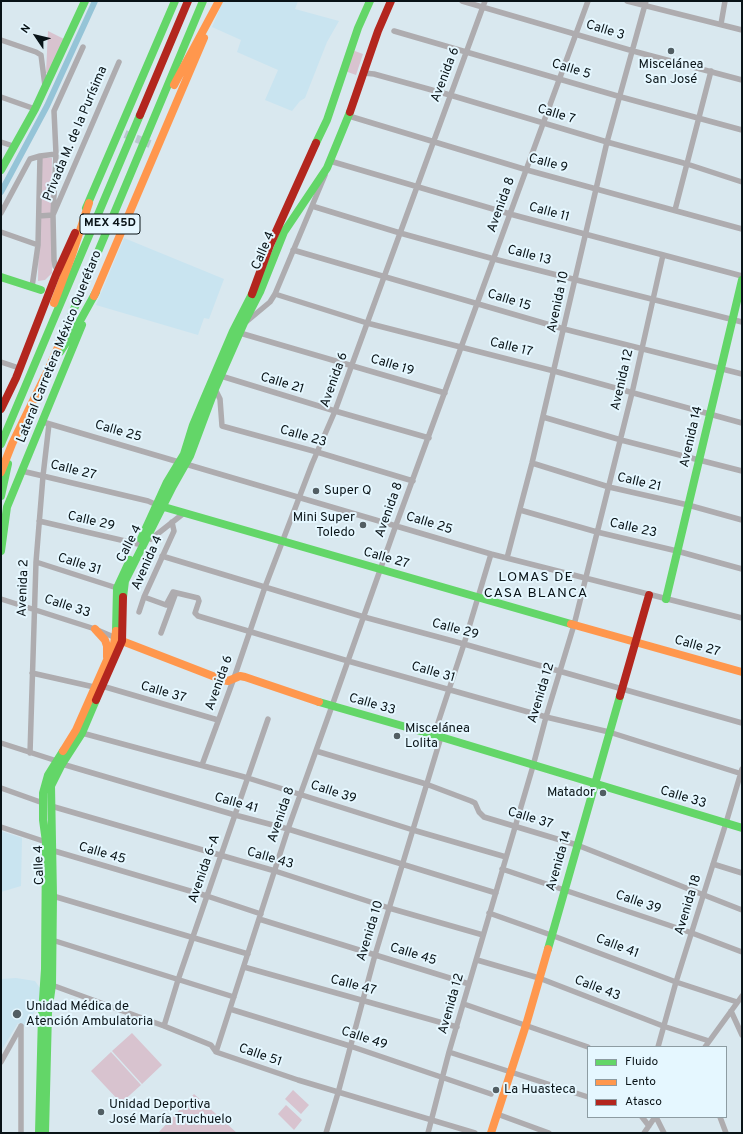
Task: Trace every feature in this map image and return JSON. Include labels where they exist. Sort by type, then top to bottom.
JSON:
[{"type":"main road","points":[[1,170],[45,89],[85,1]]},
{"type":"main road","points":[[1,409],[20,368],[57,273],[122,133],[175,1]]},
{"type":"main road","name":"MEX 45D","points":[[1,444],[188,1]]},
{"type":"main road","name":"MEX 45D","points":[[1,472],[12,444],[49,368],[203,1]]},
{"type":"main road","points":[[157,112],[182,72],[219,1]]},
{"type":"main road","name":"Lateral Carretera México Querétaro","points":[[1,551],[7,507],[22,471],[46,423],[69,355],[96,292],[153,145],[183,87],[219,1]]},
{"type":"main road","name":"Calle 4","points":[[182,462],[193,426],[233,331],[254,290],[270,245],[327,120],[358,28],[370,1]]},
{"type":"main road","name":"Calle 4","points":[[59,763],[82,733],[108,657],[124,630],[125,581],[160,505],[167,482],[196,442],[215,389],[244,323],[260,292],[284,232],[328,164],[349,116],[378,31],[391,1]]},
{"type":"main road","points":[[36,364],[48,320],[89,203]]},
{"type":"main road","points":[[43,306],[41,290],[57,273]]},
{"type":"main road","points":[[1,277],[41,290]]},
{"type":"main road","name":"Avenida 14","points":[[666,599],[742,280]]},
{"type":"main road","points":[[49,368],[67,343],[96,292]]},
{"type":"main road","points":[[1,496],[12,444]]},
{"type":"main road","name":"Calle 4","points":[[45,1133],[48,1013],[47,805],[53,779],[59,763],[98,687],[119,639],[116,588],[160,505]]},
{"type":"main road","name":"Calle 27","points":[[160,505],[477,598],[742,672]]},
{"type":"main road","name":"Avenida 14","points":[[492,1133],[526,1025],[621,688],[649,595]]},
{"type":"main road","points":[[95,629],[105,640],[108,657]]},
{"type":"main road","name":"Calle 33","points":[[119,639],[223,680],[228,681],[240,676],[245,677],[332,706],[438,736],[742,828]]},
{"type":"main road","name":"Calle 4","points":[[38,1133],[42,1014],[48,984],[52,940],[53,896],[47,805]]},
{"type":"street","name":"Calle 3","points":[[462,1],[484,4],[633,51],[742,80]]},
{"type":"street","name":"Avenida 8","points":[[216,1052],[288,829],[412,481],[588,1]]},
{"type":"street","points":[[627,1],[645,3],[742,30]]},
{"type":"street","points":[[721,24],[725,1]]},
{"type":"street","name":"Avenida 10","points":[[507,558],[532,463],[607,142],[645,3]]},
{"type":"street","name":"Avenida 6","points":[[202,765],[265,587],[299,497],[335,411],[484,4]]},
{"type":"street","name":"Calle 5","points":[[394,31],[742,130]]},
{"type":"street","points":[[1,40],[36,52],[41,56],[45,89]]},
{"type":"street","points":[[57,273],[54,260],[53,215],[56,154],[54,115],[55,107],[83,47]]},
{"type":"street","name":"Privada M. de la Purísima","points":[[53,215],[119,62]]},
{"type":"street","points":[[675,210],[711,71]]},
{"type":"street","name":"Calle 7","points":[[364,73],[374,74],[450,95],[607,142],[687,164],[742,182]]},
{"type":"street","points":[[1,97],[35,109]]},
{"type":"street","name":"Calle 9","points":[[349,116],[527,170],[742,229]]},
{"type":"street","points":[[1,142],[13,146]]},
{"type":"street","points":[[1,213],[29,161],[32,158],[56,154]]},
{"type":"street","points":[[32,287],[38,245],[40,156]]},
{"type":"street","points":[[244,323],[270,302],[275,294],[322,183],[328,164]]},
{"type":"street","name":"Calle 11","points":[[328,164],[417,186],[510,214],[742,276]]},
{"type":"street","name":"Calle 13","points":[[312,206],[494,259],[742,322]]},
{"type":"street","points":[[39,216],[53,215]]},
{"type":"street","points":[[1,232],[38,245]]},
{"type":"street","name":"Calle 15","points":[[293,250],[564,329],[742,374]]},
{"type":"street","name":"Avenida 12","points":[[428,1133],[489,913],[574,625],[621,440],[663,255]]},
{"type":"street","name":"Calle 17","points":[[275,294],[367,322],[742,422]]},
{"type":"street","name":"Calle 19","points":[[240,333],[445,393]]},
{"type":"street","points":[[1,362],[20,368]]},
{"type":"street","name":"Calle 21","points":[[221,376],[429,438]]},
{"type":"street","name":"Calle 23","points":[[215,389],[220,399],[222,426],[318,452],[412,481]]},
{"type":"street","points":[[543,417],[621,440],[742,471]]},
{"type":"street","name":"Calle 25","points":[[46,423],[491,554],[742,618]]},
{"type":"street","name":"Avenida 2","points":[[30,753],[36,562],[46,423]]},
{"type":"street","name":"Calle 21","points":[[532,463],[609,487],[688,505],[742,520]]},
{"type":"street","name":"Calle 27","points":[[22,471],[160,505]]},
{"type":"street","name":"Calle 23","points":[[520,510],[597,532],[677,551],[742,569]]},
{"type":"street","points":[[151,539],[184,513]]},
{"type":"street","name":"Calle 29","points":[[39,521],[138,544]]},
{"type":"street","name":"Avenida 4","points":[[139,612],[144,597],[174,531],[172,522]]},
{"type":"street","name":"Avenida 10","points":[[326,1133],[375,955],[403,866],[426,784],[449,689],[491,554]]},
{"type":"street","name":"Calle 29","points":[[162,556],[364,616],[742,723]]},
{"type":"street","name":"Calle 31","points":[[36,562],[116,588]]},
{"type":"street","points":[[144,597],[166,605],[172,593],[176,593]]},
{"type":"street","points":[[161,633],[176,593]]},
{"type":"street","name":"Calle 31","points":[[176,593],[199,599],[195,613],[197,615],[348,661],[546,717],[609,732],[742,772]]},
{"type":"street","name":"Calle 33","points":[[1,600],[95,629],[119,639]]},
{"type":"street","name":"Calle 37","points":[[32,673],[98,687],[218,720]]},
{"type":"street","name":"Avenida 6-A","points":[[164,1026],[178,980],[268,720]]},
{"type":"street","name":"Calle 39","points":[[82,733],[248,778],[413,830],[506,857]]},
{"type":"street","name":"Calle 41","points":[[1,743],[59,763],[235,815],[288,829],[403,866],[496,893]]},
{"type":"street","name":"Calle 37","points":[[316,751],[426,784],[471,800],[476,803],[479,812],[484,817],[577,845],[742,910]]},
{"type":"street","name":"Avenida 18","points":[[658,1046],[676,982],[742,772]]},
{"type":"street","name":"Calle 43","points":[[1,788],[47,805],[275,871],[389,908],[483,935]]},
{"type":"street","points":[[1,827],[46,842]]},
{"type":"street","name":"Calle 45","points":[[51,850],[207,896],[260,917],[469,984]]},
{"type":"street","points":[[713,864],[742,873]]},
{"type":"street","name":"Calle 39","points":[[502,870],[564,889],[692,933],[742,952]]},
{"type":"street","points":[[53,896],[248,954]]},
{"type":"street","name":"Calle 41","points":[[489,913],[676,982],[737,1002]]},
{"type":"street","points":[[52,940],[234,996]]},
{"type":"street","name":"Calle 43","points":[[476,960],[539,978],[663,1026],[709,1041]]},
{"type":"street","name":"Calle 47","points":[[244,968],[457,1027]]},
{"type":"street","name":"Calle 51","points":[[48,984],[164,1026],[211,1045],[216,1052],[338,1093],[475,1133]]},
{"type":"street","points":[[706,1046],[742,996]]},
{"type":"street","points":[[464,1004],[587,1047]]},
{"type":"street","name":"Calle 49","points":[[230,1009],[350,1046],[491,1094]]},
{"type":"street","points":[[731,1011],[742,1035]]},
{"type":"street","points":[[1,1062],[22,1026],[21,1133]]},
{"type":"street","points":[[450,1052],[587,1097]]},
{"type":"street","points":[[497,1114],[550,1133]]},
{"type":"street","points":[[643,1118],[649,1126]]},
{"type":"street","points":[[644,1133],[655,1118]]},
{"type":"street","points":[[656,1118],[664,1133]]},
{"type":"street","points":[[720,1118],[726,1133]]},
{"type":"shaded area","points":[[223,1],[298,1],[295,9],[339,21],[327,42],[305,98],[300,101],[292,111],[265,100],[278,70],[237,52],[241,40],[212,27]]},
{"type":"shaded area","points":[[48,31],[64,39],[49,74],[46,73]]},
{"type":"shaded area","points":[[352,50],[363,54],[356,75],[345,71]]},
{"type":"shaded area","points":[[41,158],[52,158],[51,213],[41,213]]},
{"type":"shaded area","points":[[39,216],[53,216],[52,273],[45,280],[38,281]]},
{"type":"shaded area","points":[[124,238],[224,279],[209,319],[204,318],[198,335],[96,305]]},
{"type":"shaded area","points":[[1,831],[22,838],[21,886],[1,892]]},
{"type":"shaded area","name":"Unidad Médica de Atención Ambulatoria","points":[[16,978],[35,981],[40,988],[38,1006],[26,1027],[18,1023],[1,1051],[1,979]]},
{"type":"shaded area","points":[[132,1033],[162,1065],[142,1084],[112,1051]]},
{"type":"shaded area","points":[[111,1052],[141,1085],[121,1103],[91,1071]]},
{"type":"shaded area","points":[[293,1090],[309,1105],[301,1114],[285,1099]]},
{"type":"shaded area","points":[[194,1094],[237,1133],[158,1133]]},
{"type":"shaded area","points":[[286,1105],[302,1120],[294,1130],[278,1114]]},
{"type":"waterway","points":[[1,192],[47,106],[95,1]]},
{"type":"tunnel","points":[[125,134],[150,144]]},
{"type":"traffic: fast","points":[[1,170],[35,109],[85,1]]},
{"type":"traffic: fast","points":[[86,208],[175,1]]},
{"type":"traffic: fast","points":[[64,333],[203,1]]},
{"type":"traffic: fast","points":[[316,143],[327,120],[358,28],[370,1]]},
{"type":"traffic: fast","points":[[123,597],[125,581],[173,486],[190,456],[215,389],[244,323],[260,292],[284,232],[327,168],[350,112]]},
{"type":"traffic: fast","points":[[1,444],[140,115]]},
{"type":"traffic: fast","points":[[1,277],[41,290]]},
{"type":"traffic: fast","points":[[666,599],[742,280]]},
{"type":"traffic: fast","points":[[60,352],[76,328],[96,292]]},
{"type":"traffic: fast","points":[[141,539],[167,482],[184,454],[201,406],[233,331],[252,294]]},
{"type":"traffic: fast","points":[[1,551],[7,507],[82,325]]},
{"type":"traffic: fast","points":[[1,496],[8,464]]},
{"type":"traffic: fast","points":[[157,505],[571,624]]},
{"type":"traffic: fast","points":[[116,631],[117,588],[130,560]]},
{"type":"traffic: fast","points":[[548,949],[620,696]]},
{"type":"traffic: fast","points":[[45,1133],[48,1013],[52,985],[53,896],[51,786],[62,764],[82,733],[96,700]]},
{"type":"traffic: fast","points":[[319,702],[441,737],[742,828]]},
{"type":"traffic: fast","points":[[39,1133],[42,1014],[45,969],[46,842],[43,820],[43,793],[48,775],[63,751]]},
{"type":"traffic: slow","points":[[174,85],[219,1]]},
{"type":"traffic: slow","points":[[94,296],[204,38]]},
{"type":"traffic: slow","points":[[54,303],[89,203]]},
{"type":"traffic: slow","points":[[1,472],[12,444],[49,368],[64,333]]},
{"type":"traffic: slow","points":[[571,624],[742,672]]},
{"type":"traffic: slow","points":[[95,629],[105,640],[107,646],[107,657]]},
{"type":"traffic: slow","points":[[63,751],[76,730],[114,644],[116,631]]},
{"type":"traffic: slow","points":[[122,641],[223,680],[228,681],[240,676],[245,677],[319,702]]},
{"type":"traffic: slow","points":[[491,1133],[526,1025],[548,949]]},
{"type":"traffic: jam","points":[[140,115],[188,1]]},
{"type":"traffic: jam","points":[[350,112],[378,31],[391,1]]},
{"type":"traffic: jam","points":[[252,294],[270,245],[316,143]]},
{"type":"traffic: jam","points":[[1,409],[16,378],[56,275],[75,233]]},
{"type":"traffic: jam","points":[[620,696],[649,595]]},
{"type":"traffic: jam","points":[[96,700],[122,641],[123,597]]},
{"type":"place","name":"Miscelánea San José","points":[[671,51]]},
{"type":"place","name":"Super Q","points":[[316,491]]},
{"type":"place","name":"Mini Super Toledo","points":[[363,525]]},
{"type":"place","name":"Miscelánea Lolita","points":[[397,736]]},
{"type":"place","name":"Matador","points":[[603,793]]},
{"type":"place","name":"Unidad Médica de Atención Ambulatoria","points":[[17,1014]]},
{"type":"place","name":"La Huasteca","points":[[496,1090]]},
{"type":"place","name":"Unidad Deportiva José María Truchuelo","points":[[101,1112]]},
{"type":"district","name":"LOMAS DE CASA BLANCA","points":[[536,586]]}]
